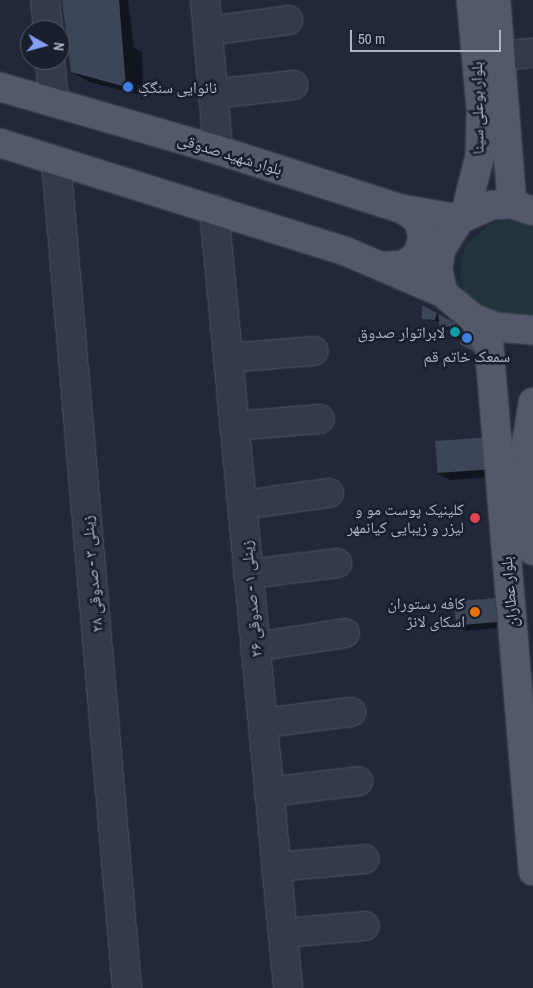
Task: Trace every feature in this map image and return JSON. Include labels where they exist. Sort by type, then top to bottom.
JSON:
[{"type":"main road","name":"بلوار بوعلی سینا","points":[[443,293],[438,269],[441,250],[462,217],[480,155],[481,109],[471,0]]},
{"type":"main road","name":"بلوار بوعلی سینا","points":[[496,0],[522,208]]},
{"type":"main road","name":"بلوار شهید صدوقی","points":[[0,87],[218,150],[402,209],[462,217]]},
{"type":"main road","points":[[0,143],[214,209],[386,266],[443,293],[473,318],[495,327],[533,330]]},
{"type":"main road","points":[[462,217],[492,205],[522,208]]},
{"type":"main road","points":[[386,266],[404,265],[418,254],[423,236],[417,219],[402,209]]},
{"type":"main road","name":"بلوار عطاران","points":[[473,318],[489,345],[533,871]]},
{"type":"main road","name":"بلوار عطاران","points":[[533,402],[526,446],[533,551]]},
{"type":"street","points":[[45,0],[47,20]]},
{"type":"street","points":[[205,0],[218,150]]},
{"type":"street","points":[[208,31],[288,20]]},
{"type":"street","points":[[502,56],[533,53]]},
{"type":"street","points":[[51,70],[54,103]]},
{"type":"street","points":[[213,94],[293,85]]},
{"type":"street","name":"زینلی ۳ - صدوقی ۲۸","points":[[56,160],[128,988]]},
{"type":"street","name":"زینلی ۱ - صدوقی ۲۶","points":[[214,209],[288,988]]},
{"type":"street","points":[[228,358],[314,351]]},
{"type":"street","points":[[234,426],[320,418]]},
{"type":"street","points":[[242,505],[329,493]]},
{"type":"street","points":[[248,574],[337,563]]},
{"type":"street","points":[[255,647],[344,633]]},
{"type":"street","points":[[263,723],[351,712]]},
{"type":"street","points":[[269,792],[358,781]]},
{"type":"street","points":[[276,867],[365,859]]},
{"type":"street","points":[[283,933],[365,926]]},
{"type":"shaded area","points":[[506,220],[533,226],[533,316],[522,320],[474,306],[464,292],[460,276],[461,260],[466,245],[490,224]]},
{"type":"building","points":[[62,0],[119,0],[126,87],[71,72],[70,20],[64,20]]},
{"type":"building","points":[[422,305],[437,313],[435,320],[422,319]]},
{"type":"building","points":[[438,314],[457,324],[440,329]]},
{"type":"building","name":"لابراتوار صدوق","points":[[458,325],[460,336],[451,337],[449,327]]},
{"type":"building","name":"سمعک خاتم قم","points":[[462,332],[482,343],[474,352],[460,344]]},
{"type":"building","points":[[492,437],[494,469],[437,473],[435,441]]},
{"type":"building","name":"کافه رستوران اسکای لانژ","points":[[495,598],[497,622],[456,625],[454,602]]},
{"type":"place","name":"نانوایی سنگکِ","points":[[128,87]]},
{"type":"place","name":"لابراتوار صدوق","points":[[455,332]]},
{"type":"place","name":"سمعک خاتم قم","points":[[467,338]]},
{"type":"place","name":"کلینیک پوست مو و لیزر و زیبایی کیانمهر","points":[[475,518]]},
{"type":"place","name":"کافه رستوران اسکای لانژ","points":[[475,612]]}]
